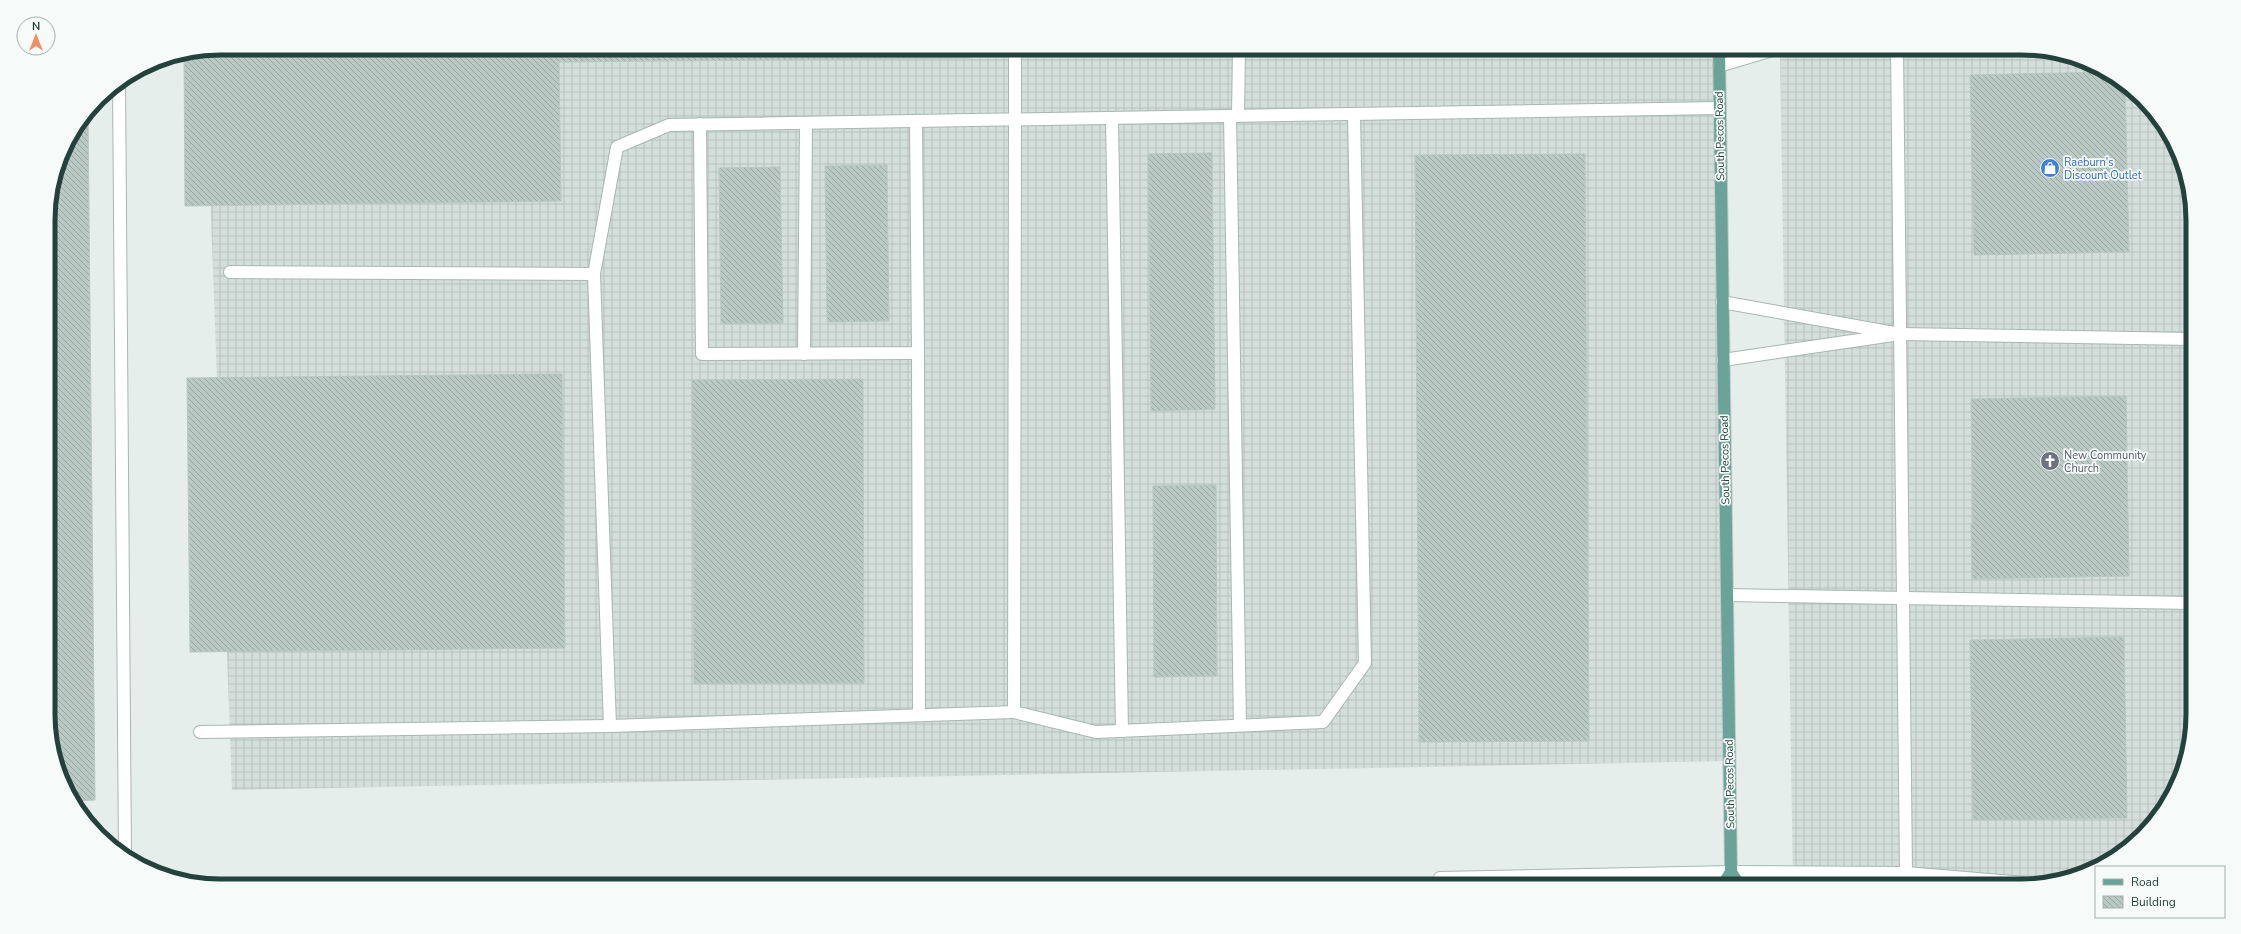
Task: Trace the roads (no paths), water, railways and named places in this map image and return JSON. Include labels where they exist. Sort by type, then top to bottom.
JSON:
[{"type":"main road","name":"South Pecos Road","points":[[1719,55],[1732,872],[1736,879]]},
{"type":"main road","points":[[1727,879],[1732,872]]},
{"type":"lane","points":[[1014,712],[1015,55]]},
{"type":"lane","points":[[1238,55],[1234,116],[1240,725]]},
{"type":"lane","points":[[1719,66],[1756,55]]},
{"type":"lane","points":[[1897,55],[1906,879]]},
{"type":"lane","points":[[119,89],[124,848]]},
{"type":"lane","points":[[610,726],[594,274],[617,147],[669,125],[1720,108]]},
{"type":"lane","points":[[200,732],[610,726],[1014,712],[1096,732],[1323,722],[1365,663],[1354,114]]},
{"type":"lane","points":[[1112,118],[1122,731]]},
{"type":"lane","points":[[916,121],[919,716]]},
{"type":"lane","points":[[804,354],[806,123]]},
{"type":"lane","points":[[700,124],[702,354],[918,353]]},
{"type":"lane","points":[[230,272],[594,274]]},
{"type":"lane","points":[[1722,302],[1900,334],[2186,339]]},
{"type":"lane","points":[[1723,360],[1900,334]]},
{"type":"lane","points":[[1727,595],[2186,603]]},
{"type":"lane","points":[[1440,878],[1732,872],[1884,879]]},
{"type":"place","name":"Raeburn's Discount Outlet","points":[[2050,168]]},
{"type":"place","name":"New Community Church","points":[[2050,461]]}]
